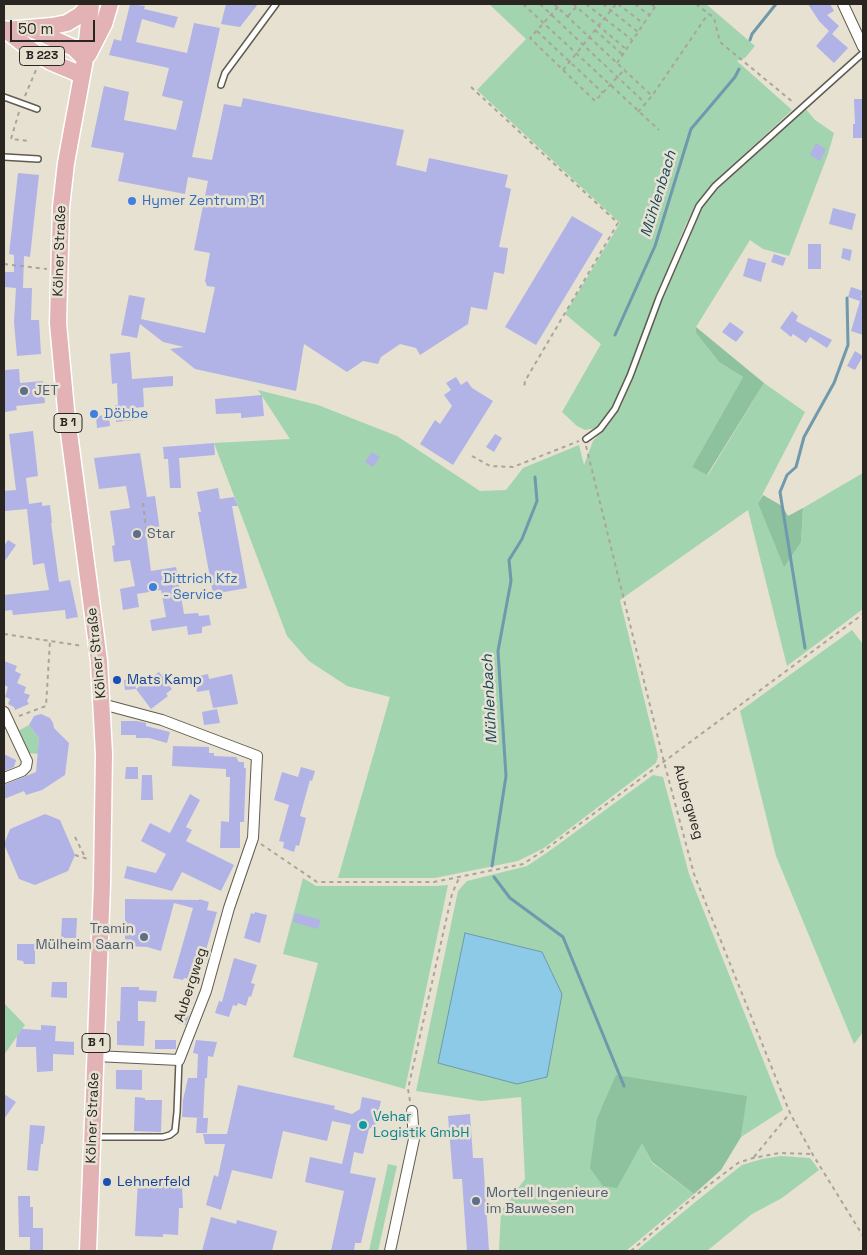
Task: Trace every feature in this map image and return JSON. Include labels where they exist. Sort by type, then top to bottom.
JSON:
[{"type":"main road","name":"Kölner Straße","points":[[88,1251],[104,762],[97,644],[66,410],[58,323],[61,206],[66,163],[84,67],[91,4]]},
{"type":"main road","points":[[28,28],[66,23],[80,15],[91,4]]},
{"type":"main road","name":"Kölner Straße","points":[[84,67],[104,24],[110,4]]},
{"type":"main road","name":"B 223","points":[[5,29],[28,28],[74,48],[84,67]]},
{"type":"main road","name":"B 223","points":[[5,29],[34,52],[84,67]]},
{"type":"street","points":[[842,4],[863,48]]},
{"type":"street","name":"Aubergweg","points":[[102,704],[162,720],[258,756],[253,838],[229,908],[206,991],[179,1060]]},
{"type":"street","points":[[4,778],[22,771],[26,767],[26,761],[5,716]]},
{"type":"street","points":[[95,1056],[179,1060]]},
{"type":"street","points":[[390,1251],[414,1139],[412,1111]]},
{"type":"lane","points":[[221,85],[225,74],[276,4]]},
{"type":"lane","points":[[586,439],[600,429],[615,409],[630,376],[659,298],[699,206],[715,186],[863,52]]},
{"type":"lane","points":[[4,98],[37,109]]},
{"type":"lane","points":[[4,157],[38,159]]},
{"type":"lane","points":[[93,1137],[163,1137],[170,1135],[174,1131],[177,1112],[179,1060]]},
{"type":"path","points":[[523,4],[659,130]]},
{"type":"path","points":[[540,4],[646,104]]},
{"type":"path","points":[[554,4],[652,96]]},
{"type":"path","points":[[573,4],[577,5],[626,49]]},
{"type":"path","points":[[586,4],[632,40]]},
{"type":"path","points":[[603,4],[638,32]]},
{"type":"path","points":[[562,71],[617,4],[644,24]]},
{"type":"path","points":[[635,4],[649,15]]},
{"type":"path","points":[[651,4],[655,7]]},
{"type":"path","points":[[617,63],[657,4]]},
{"type":"path","points":[[696,4],[714,18],[720,42],[800,108]]},
{"type":"path","points":[[568,16],[577,5]]},
{"type":"path","points":[[558,7],[530,38],[562,71],[595,101],[625,69]]},
{"type":"path","points":[[638,112],[652,96],[708,14]]},
{"type":"path","points":[[595,30],[623,55]]},
{"type":"path","points":[[537,31],[603,93]]},
{"type":"path","points":[[471,87],[618,223],[524,381],[524,389]]},
{"type":"path","points":[[4,264],[59,270]]},
{"type":"path","points":[[472,456],[490,466],[513,467],[586,439],[586,451],[664,762],[863,614]]},
{"type":"path","points":[[142,503],[147,536]]},
{"type":"path","points":[[4,634],[80,646],[97,644]]},
{"type":"path","points":[[5,716],[46,706],[50,641]]},
{"type":"path","name":"Aubergweg","points":[[253,838],[317,882],[434,882],[523,864],[664,762],[694,874],[790,1113],[863,1236]]},
{"type":"path","points":[[75,837],[86,859]]},
{"type":"path","points":[[412,1111],[408,1089],[452,894],[460,877]]},
{"type":"path","points":[[753,1158],[790,1113]]},
{"type":"path","points":[[631,1251],[738,1163],[780,1153],[813,1154]]},
{"type":"green space","points":[[489,4],[706,4],[755,46],[745,58],[737,61],[792,110],[714,182],[698,202],[685,226],[627,375],[612,407],[597,428],[585,430],[577,426],[562,412],[601,344],[565,314],[620,223],[477,90],[526,39]]},
{"type":"green space","points":[[805,108],[815,120],[834,133],[828,154],[789,256],[763,249],[750,240],[696,327],[696,333],[719,362],[743,377],[692,467],[708,475],[764,383],[805,412],[758,503],[801,542],[803,508],[863,473],[863,609],[787,666],[748,510],[620,600],[658,756],[656,763],[544,848],[518,861],[435,878],[338,878],[390,697],[347,686],[309,661],[287,636],[214,443],[290,439],[258,390],[318,405],[397,436],[480,491],[506,490],[523,468],[579,445],[584,465],[593,441],[620,408],[633,379],[662,300],[703,205]]},
{"type":"green space","points":[[696,327],[764,383],[707,475],[692,467],[743,377],[719,362],[696,333]]},
{"type":"green space","points":[[763,495],[782,506],[788,516],[803,508],[801,542],[784,567],[758,503]]},
{"type":"green space","points":[[852,630],[863,644],[863,1032],[854,1044],[776,856],[740,711]]},
{"type":"green space","points":[[29,725],[39,738],[38,754],[29,753],[18,731]]},
{"type":"green space","points":[[653,775],[663,777],[689,874],[783,1110],[741,1137],[746,1096],[601,1109],[597,1118],[642,1142],[652,1163],[694,1194],[626,1251],[499,1251],[501,1211],[525,1179],[521,1097],[481,1101],[416,1091],[458,891],[467,881],[527,866]]},
{"type":"green space","points":[[303,878],[316,886],[448,885],[405,1089],[293,1057],[318,963],[283,954]]},
{"type":"green space","points":[[4,1003],[25,1025],[4,1055]]},
{"type":"green space","points":[[616,1075],[747,1096],[741,1137],[721,1170],[694,1194],[652,1162],[642,1143],[617,1188],[603,1186],[590,1168],[597,1118]]},
{"type":"green space","points":[[781,1156],[810,1158],[819,1170],[782,1198],[752,1214],[707,1251],[636,1251],[742,1165]]},
{"type":"green space","points":[[388,1164],[397,1166],[378,1251],[369,1251]]},
{"type":"water","points":[[465,933],[542,952],[562,994],[547,1077],[517,1084],[438,1063]]},
{"type":"building","points":[[130,4],[145,6],[144,9],[178,17],[174,28],[142,19],[136,42],[187,53],[194,23],[220,28],[192,157],[212,160],[224,104],[241,107],[243,98],[404,130],[396,165],[426,172],[429,158],[508,175],[505,187],[511,189],[499,247],[508,248],[504,274],[494,272],[487,310],[471,307],[468,324],[420,355],[416,348],[400,344],[381,357],[378,364],[363,361],[347,372],[304,344],[296,391],[195,369],[170,349],[184,347],[163,342],[140,324],[137,338],[121,335],[129,295],[145,298],[141,319],[205,333],[215,287],[207,286],[205,281],[210,253],[194,250],[208,181],[188,177],[185,194],[118,181],[124,153],[91,147],[104,86],[129,92],[124,120],[176,130],[183,101],[162,96],[169,68],[109,55],[114,39],[121,41]]},
{"type":"building","points":[[226,4],[258,4],[240,27],[221,24]]},
{"type":"building","points":[[808,4],[830,4],[834,11],[827,15],[839,26],[832,34],[848,48],[834,63],[816,46],[829,31],[819,21]]},
{"type":"building","points":[[854,99],[863,99],[863,138],[853,138],[853,124],[855,124]]},
{"type":"building","points":[[816,143],[826,149],[820,161],[810,155]]},
{"type":"building","points":[[18,173],[39,175],[30,257],[24,256],[23,288],[32,288],[31,320],[39,320],[41,354],[17,356],[14,322],[16,288],[4,287],[4,272],[14,272],[14,255],[9,254]]},
{"type":"building","points":[[833,208],[856,214],[852,230],[829,224]]},
{"type":"building","points":[[572,216],[603,234],[536,345],[505,327]]},
{"type":"building","points":[[808,244],[821,244],[821,269],[808,269]]},
{"type":"building","points":[[843,248],[852,250],[850,261],[841,258]]},
{"type":"building","points":[[774,254],[786,258],[783,266],[771,262]]},
{"type":"building","points":[[748,258],[766,263],[761,282],[743,276]]},
{"type":"building","points":[[851,287],[863,291],[861,297],[863,298],[863,335],[851,331],[860,301],[848,297]]},
{"type":"building","points":[[792,311],[798,316],[796,321],[832,340],[827,348],[810,337],[806,343],[793,334],[791,337],[780,328]]},
{"type":"building","points":[[730,322],[744,332],[736,342],[722,332]]},
{"type":"building","points":[[855,351],[863,356],[855,370],[847,366]]},
{"type":"building","points":[[130,352],[132,379],[173,376],[173,386],[143,388],[144,407],[133,408],[134,420],[116,422],[115,405],[118,405],[117,383],[112,384],[110,354]]},
{"type":"building","points":[[19,369],[20,383],[43,381],[45,403],[16,406],[17,410],[5,412],[4,370]]},
{"type":"building","points":[[456,377],[461,385],[467,381],[472,388],[493,401],[453,465],[420,444],[435,420],[440,424],[452,406],[444,395],[451,390],[446,383]]},
{"type":"building","points":[[262,395],[264,416],[241,418],[241,413],[216,414],[215,399]]},
{"type":"building","points":[[109,415],[110,426],[97,428],[96,416]]},
{"type":"building","points":[[33,431],[38,476],[26,478],[29,504],[42,502],[42,506],[50,505],[59,582],[70,580],[78,617],[66,619],[65,610],[13,615],[12,610],[4,611],[4,595],[49,590],[44,563],[33,565],[27,509],[5,511],[4,504],[4,491],[16,490],[9,434]]},
{"type":"building","points":[[495,434],[502,438],[494,452],[486,447]]},
{"type":"building","points":[[214,443],[215,455],[179,458],[181,488],[170,488],[168,459],[164,459],[163,447]]},
{"type":"building","points":[[372,452],[380,457],[373,467],[365,462]]},
{"type":"building","points":[[140,453],[147,497],[155,496],[160,531],[146,533],[151,571],[176,567],[184,614],[198,613],[199,616],[209,615],[211,625],[202,627],[202,633],[188,635],[187,626],[152,631],[150,620],[166,617],[161,590],[137,594],[139,607],[123,610],[120,589],[135,586],[130,560],[114,562],[112,546],[115,545],[110,511],[130,508],[126,486],[99,489],[94,458]]},
{"type":"building","points":[[218,488],[220,499],[234,497],[238,506],[232,506],[247,588],[213,594],[198,512],[201,512],[197,492]]},
{"type":"building","points":[[8,540],[16,545],[4,562],[4,546]]},
{"type":"building","points":[[4,661],[17,666],[15,671],[21,674],[17,683],[26,687],[24,693],[30,695],[27,701],[29,704],[15,710],[14,707],[8,704],[10,699],[5,697],[8,687],[4,685]]},
{"type":"building","points":[[159,672],[172,689],[166,694],[168,696],[151,709],[136,689]]},
{"type":"building","points":[[208,674],[209,679],[232,674],[238,704],[213,708],[209,690],[197,692],[194,677]]},
{"type":"building","points":[[135,679],[136,689],[125,690],[124,680]]},
{"type":"building","points":[[217,709],[220,723],[204,725],[202,712]]},
{"type":"building","points":[[41,714],[50,718],[54,728],[69,743],[65,775],[42,790],[26,795],[24,791],[4,799],[4,785],[36,772],[39,738],[29,725],[34,716]]},
{"type":"building","points":[[121,721],[146,723],[146,726],[170,732],[167,743],[149,738],[136,738],[136,735],[121,735]]},
{"type":"building","points":[[173,746],[209,747],[209,753],[214,753],[214,756],[236,757],[239,762],[244,762],[244,768],[246,768],[244,822],[240,822],[240,848],[220,848],[221,821],[229,822],[230,777],[226,777],[226,769],[172,766]]},
{"type":"building","points":[[4,754],[16,760],[14,767],[4,771]]},
{"type":"building","points":[[126,767],[138,767],[138,779],[125,779]]},
{"type":"building","points":[[301,767],[315,771],[312,781],[310,780],[300,816],[306,818],[299,846],[296,845],[294,852],[283,848],[284,842],[279,841],[289,805],[274,800],[282,772],[298,777]]},
{"type":"building","points":[[142,775],[152,775],[153,800],[141,800]]},
{"type":"building","points":[[190,794],[200,800],[186,827],[192,830],[186,841],[234,865],[221,891],[182,872],[172,891],[124,878],[127,866],[156,873],[166,854],[141,841],[150,823],[170,833]]},
{"type":"building","points":[[45,814],[60,820],[75,855],[68,871],[35,885],[19,879],[4,844],[10,829]]},
{"type":"building","points":[[125,899],[199,899],[209,902],[207,910],[217,912],[206,950],[198,948],[189,979],[173,978],[193,908],[174,903],[161,951],[147,947],[125,946]]},
{"type":"building","points":[[255,912],[267,915],[260,943],[244,938],[251,913],[254,914]]},
{"type":"building","points":[[295,913],[321,920],[318,929],[293,922]]},
{"type":"building","points":[[62,918],[77,918],[76,938],[61,938]]},
{"type":"building","points":[[17,944],[35,944],[35,964],[24,964],[23,961],[17,960]]},
{"type":"building","points":[[234,958],[257,965],[251,983],[255,984],[251,997],[249,996],[246,1006],[238,1003],[237,1006],[233,1005],[229,1017],[215,1013],[219,1001],[222,1002]]},
{"type":"building","points":[[52,982],[67,982],[67,998],[51,997]]},
{"type":"building","points":[[121,987],[139,987],[139,990],[157,991],[156,1002],[138,1001],[138,1021],[145,1021],[144,1046],[117,1045],[117,1021],[120,1021]]},
{"type":"building","points":[[180,1014],[189,1016],[185,1025],[178,1023]]},
{"type":"building","points":[[41,1025],[56,1026],[55,1041],[74,1042],[74,1055],[53,1054],[53,1071],[37,1072],[36,1047],[16,1047],[17,1036],[22,1029],[41,1030]]},
{"type":"building","points":[[155,1040],[176,1040],[176,1049],[155,1049]]},
{"type":"building","points":[[196,1040],[217,1042],[213,1057],[208,1056],[203,1118],[182,1117],[183,1100],[188,1078],[197,1078],[198,1054],[193,1053]]},
{"type":"building","points":[[116,1070],[142,1070],[142,1090],[116,1089]]},
{"type":"building","points":[[238,1085],[335,1106],[334,1109],[352,1114],[360,1109],[362,1097],[381,1101],[375,1125],[369,1129],[363,1154],[354,1152],[350,1173],[376,1178],[361,1243],[355,1243],[354,1251],[331,1251],[344,1191],[305,1182],[310,1157],[342,1164],[351,1125],[332,1121],[327,1141],[283,1131],[272,1179],[232,1170],[221,1210],[206,1205],[214,1175],[218,1177],[225,1144],[205,1144],[203,1134],[227,1134]]},
{"type":"building","points":[[4,1094],[16,1102],[4,1119]]},
{"type":"building","points":[[135,1097],[145,1098],[145,1100],[162,1100],[161,1132],[134,1131]]},
{"type":"building","points":[[470,1114],[473,1158],[483,1158],[489,1251],[467,1251],[462,1179],[453,1179],[448,1116]]},
{"type":"building","points":[[197,1118],[208,1118],[207,1133],[196,1133]]},
{"type":"building","points":[[30,1125],[45,1126],[38,1171],[27,1170]]},
{"type":"building","points":[[138,1180],[166,1182],[165,1185],[182,1186],[183,1208],[179,1208],[178,1235],[163,1234],[163,1237],[135,1236]]},
{"type":"building","points":[[18,1196],[30,1196],[30,1207],[33,1207],[33,1228],[43,1228],[43,1251],[30,1251],[30,1237],[19,1237]]},
{"type":"building","points":[[211,1217],[236,1224],[237,1220],[277,1231],[272,1251],[202,1251]]},
{"type":"waterway","name":"Mühlenbach","points":[[750,40],[752,34],[776,4]]},
{"type":"waterway","name":"Mühlenbach","points":[[615,335],[655,246],[691,129],[735,77],[739,69]]},
{"type":"waterway","points":[[805,648],[780,492],[787,475],[796,467],[804,437],[834,383],[848,345],[847,298]]},
{"type":"waterway","name":"Mühlenbach","points":[[492,866],[506,776],[498,651],[511,581],[509,560],[522,539],[537,501],[535,477]]},
{"type":"waterway","name":"Mühlenbach","points":[[494,877],[510,898],[563,937],[624,1086]]},
{"type":"place","name":"Hymer Zentrum B1","points":[[132,201]]},
{"type":"place","name":"JET","points":[[24,391]]},
{"type":"place","name":"Döbbe","points":[[94,414]]},
{"type":"place","name":"Star","points":[[137,534]]},
{"type":"place","name":"Dittrich Kfz - Service","points":[[153,587]]},
{"type":"place","name":"Mats Kamp","points":[[117,680]]},
{"type":"place","name":"Tramin Mülheim Saarn","points":[[144,937]]},
{"type":"place","name":"Vehar Logistik GmbH","points":[[363,1125]]},
{"type":"place","name":"Lehnerfeld","points":[[107,1182]]},
{"type":"place","name":"Mortell Ingenieure im Bauwesen","points":[[476,1201]]}]
